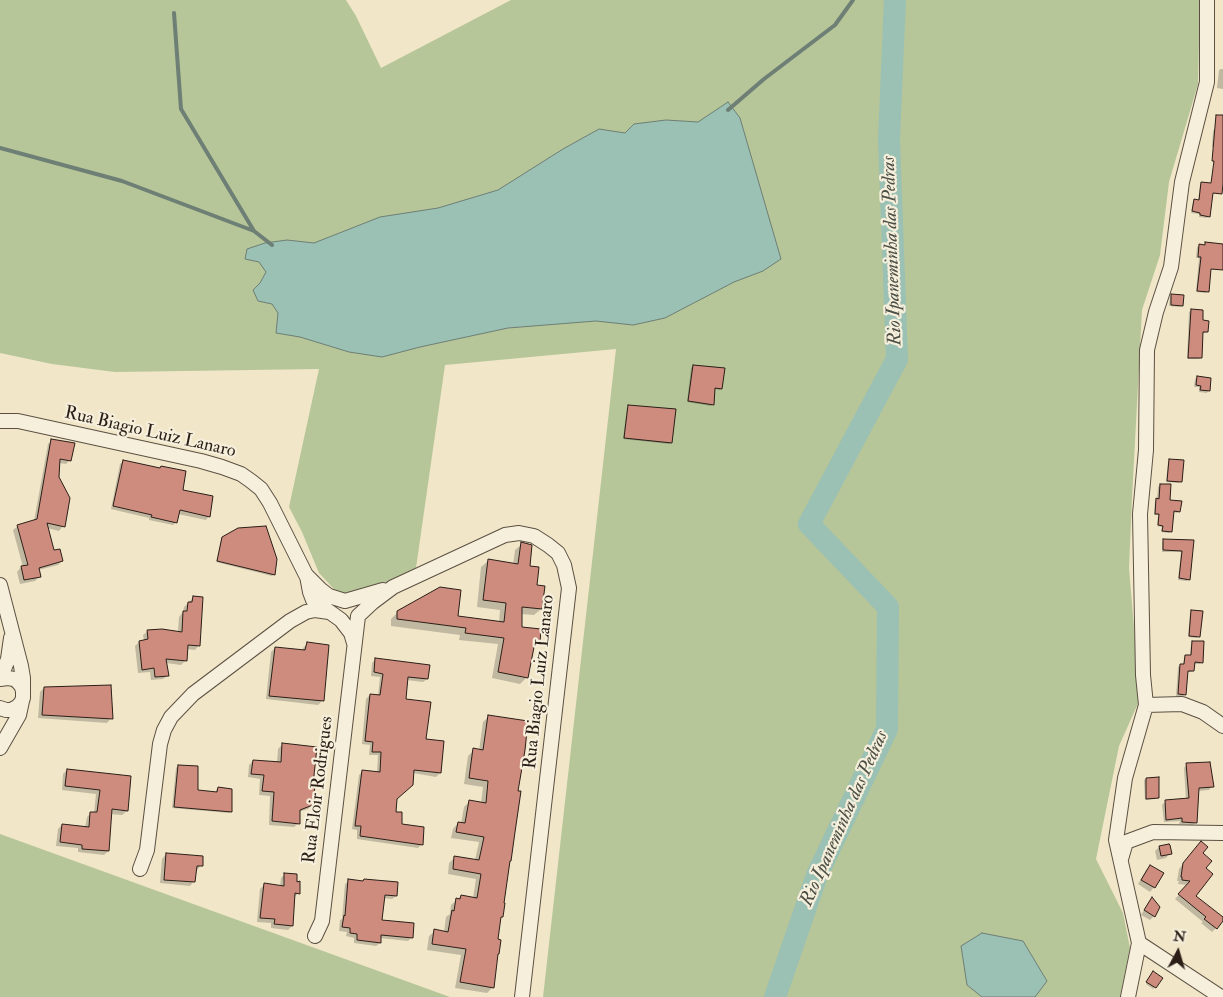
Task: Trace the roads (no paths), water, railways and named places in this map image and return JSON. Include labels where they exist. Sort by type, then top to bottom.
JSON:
[{"type":"street","points":[[1128,997],[1139,943],[1116,840],[1124,778],[1146,705],[1143,675],[1140,514],[1146,450],[1147,350],[1156,312],[1171,267],[1182,182],[1207,82],[1207,0]]},
{"type":"street","name":"Rua Biagio Luiz Lanaro","points":[[0,412],[18,421]]},
{"type":"street","name":"Rua Biagio Luiz Lanaro","points":[[0,421],[18,421],[201,461],[241,474],[251,480],[270,503],[308,580],[313,600],[341,620]]},
{"type":"street","name":"Rua Biagio Luiz Lanaro","points":[[308,580],[329,596],[345,600],[393,587],[504,535],[520,533],[534,536],[558,553],[564,565],[569,588],[567,618],[522,997]]},
{"type":"street","points":[[290,621],[304,604],[308,580]]},
{"type":"street","points":[[0,585],[23,678],[23,695],[18,714],[2,744]]},
{"type":"street","name":"Rua Biagio Luiz Lanaro","points":[[358,616],[372,602],[393,587]]},
{"type":"street","points":[[341,620],[344,622],[356,620],[359,609],[355,603],[345,600],[339,604],[337,611],[338,618],[350,633],[355,646]]},
{"type":"street","points":[[140,869],[147,850],[160,744],[164,730],[171,717],[193,694],[290,621],[306,612],[315,610],[329,612]]},
{"type":"street","name":"Rua Eloir Rodrigues","points":[[315,936],[322,921],[358,616]]},
{"type":"street","points":[[2,744],[0,708],[11,710],[20,703],[23,695],[22,687],[14,679],[0,678],[8,659],[11,630]]},
{"type":"street","points":[[1146,705],[1182,704],[1203,712],[1223,726]]},
{"type":"street","points":[[1121,859],[1126,842],[1153,832],[1223,832]]},
{"type":"street","points":[[1139,943],[1221,997]]},
{"type":"water","points":[[728,102],[740,118],[781,259],[763,271],[734,282],[665,318],[633,325],[596,321],[508,328],[382,357],[349,352],[300,337],[276,333],[278,313],[272,304],[258,301],[253,290],[260,283],[266,272],[259,262],[245,259],[247,249],[265,243],[287,240],[314,243],[380,217],[438,208],[498,190],[599,129],[625,133],[634,124],[666,120],[698,122]]},
{"type":"water","points":[[982,933],[1023,941],[1047,981],[1035,997],[982,997],[967,985],[961,946]]},
{"type":"waterway","points":[[728,110],[764,79],[835,25],[853,0]]},
{"type":"waterway","name":"Rio Ipaneminha das Pedras","points":[[775,997],[817,875],[887,729],[888,607],[809,524],[897,359],[889,139],[895,0]]},
{"type":"waterway","points":[[174,13],[181,109],[254,231]]},
{"type":"waterway","points":[[0,148],[122,181],[254,231],[272,245]]}]
